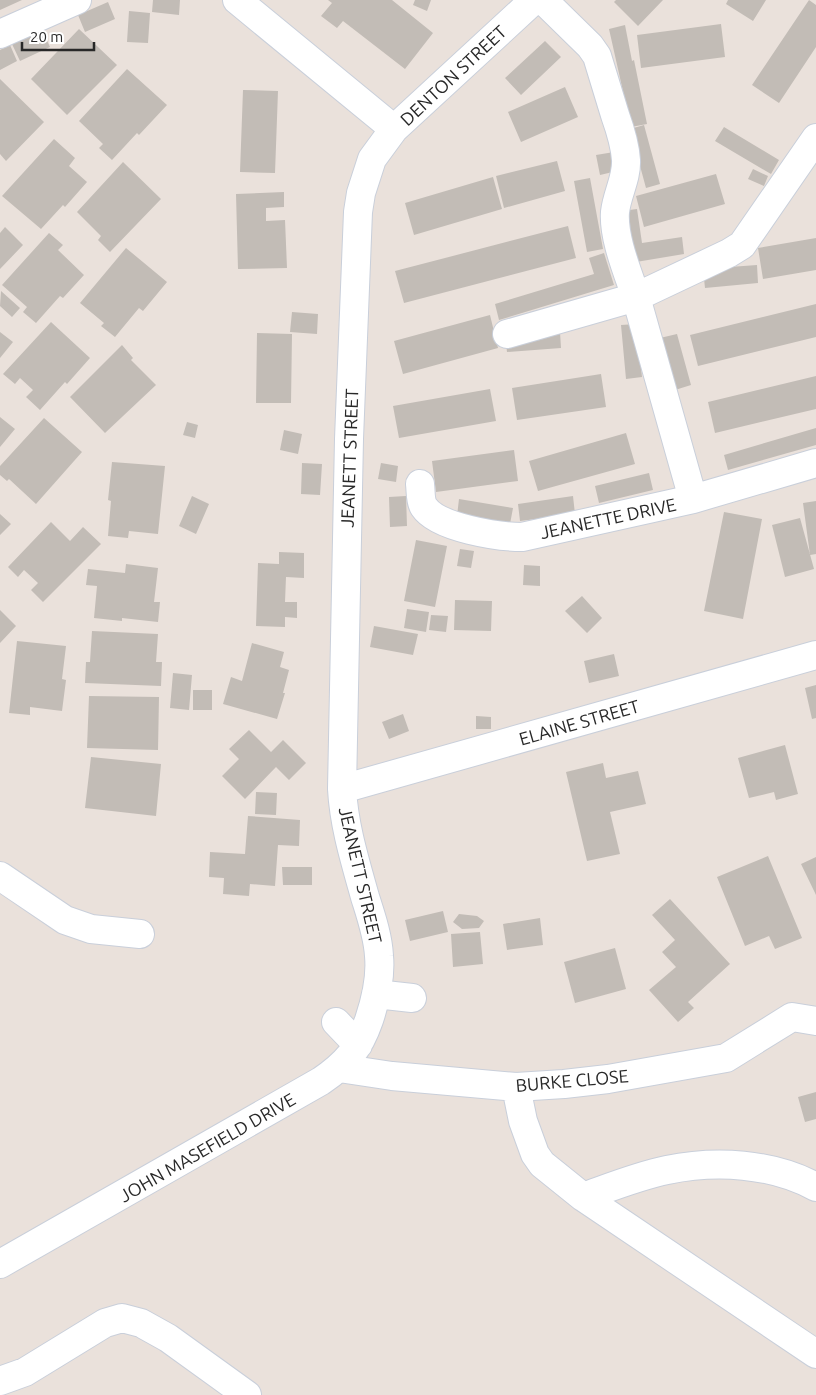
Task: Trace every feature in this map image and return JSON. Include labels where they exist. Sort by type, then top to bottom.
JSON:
[{"type":"street","points":[[0,34],[77,0]]},
{"type":"street","points":[[238,0],[394,129]]},
{"type":"street","name":"DENTON STREET","points":[[394,129],[534,0]]},
{"type":"street","points":[[543,0],[590,46],[597,56],[621,133],[626,152],[626,169],[615,214],[619,243],[693,500]]},
{"type":"street","name":"JEANETT STREET","points":[[376,994],[380,974],[378,944],[343,810],[349,439],[360,193],[372,160],[394,129]]},
{"type":"street","points":[[507,334],[636,297],[717,259],[742,244],[816,138]]},
{"type":"street","name":"JEANETTE DRIVE","points":[[420,484],[423,505],[429,513],[470,530],[503,537],[522,537],[693,500],[816,463]]},
{"type":"street","name":"ELAINE STREET","points":[[342,789],[816,655]]},
{"type":"street","points":[[0,876],[66,920],[91,928],[140,934]]},
{"type":"street","points":[[376,994],[412,998]]},
{"type":"street","name":"JOHN MASEFIELD DRIVE","points":[[0,1264],[288,1102],[339,1068],[358,1045],[368,1022],[376,994]]},
{"type":"street","name":"BURKE CLOSE","points":[[339,1068],[392,1076],[516,1087],[564,1084],[726,1058],[804,1019]]},
{"type":"street","points":[[336,1022],[358,1045]]},
{"type":"street","points":[[516,1087],[523,1121],[535,1154],[542,1164],[583,1196],[816,1354]]},
{"type":"street","points":[[583,1196],[668,1170],[714,1165],[754,1167],[775,1171],[801,1178],[816,1187]]},
{"type":"street","points":[[0,1381],[25,1372],[105,1323],[122,1318],[141,1322],[168,1338],[247,1395]]},
{"type":"building","points":[[0,0],[22,0],[0,10]]},
{"type":"building","points":[[153,0],[180,0],[179,15],[152,12]]},
{"type":"building","points":[[328,0],[392,0],[433,33],[405,69],[343,21],[337,28],[321,16],[332,3]]},
{"type":"building","points":[[415,0],[431,0],[427,11],[413,5]]},
{"type":"building","points":[[616,0],[663,0],[638,26],[614,2]]},
{"type":"building","points":[[728,0],[766,0],[753,21],[726,4]]},
{"type":"building","points":[[809,0],[816,5],[816,47],[779,103],[752,85]]},
{"type":"building","points":[[108,2],[115,19],[85,32],[78,15]]},
{"type":"building","points":[[129,11],[150,13],[148,43],[127,42]]},
{"type":"building","points":[[721,24],[725,57],[641,68],[637,35]]},
{"type":"building","points":[[625,25],[647,124],[631,127],[609,29]]},
{"type":"building","points":[[79,29],[117,65],[67,115],[31,79]]},
{"type":"building","points":[[42,30],[50,47],[20,61],[12,44]]},
{"type":"building","points":[[545,41],[561,57],[521,95],[505,78]]},
{"type":"building","points":[[10,45],[17,61],[0,70],[0,50]]},
{"type":"building","points":[[127,69],[167,105],[112,160],[99,148],[103,144],[79,121]]},
{"type":"building","points":[[0,79],[44,122],[6,161],[0,154]]},
{"type":"building","points":[[565,87],[578,117],[521,142],[508,112]]},
{"type":"building","points":[[243,90],[278,91],[275,173],[240,172]]},
{"type":"building","points":[[644,125],[660,184],[646,188],[630,129]]},
{"type":"building","points":[[724,127],[779,160],[771,174],[715,141]]},
{"type":"building","points":[[54,139],[75,158],[69,166],[87,182],[65,207],[63,205],[41,229],[2,196]]},
{"type":"building","points":[[614,152],[617,171],[600,175],[596,155]]},
{"type":"building","points":[[557,161],[565,191],[504,208],[496,176]]},
{"type":"building","points":[[123,162],[161,199],[110,252],[98,240],[101,236],[77,212]]},
{"type":"building","points":[[753,169],[768,176],[764,186],[748,179]]},
{"type":"building","points":[[716,174],[725,204],[644,227],[636,196]]},
{"type":"building","points":[[493,177],[502,209],[414,235],[405,203]]},
{"type":"building","points":[[590,178],[603,249],[587,252],[574,181]]},
{"type":"building","points":[[284,192],[284,207],[266,208],[266,221],[285,220],[287,268],[238,269],[236,194]]},
{"type":"building","points":[[637,209],[642,243],[682,237],[684,254],[630,263],[622,211]]},
{"type":"building","points":[[568,226],[576,258],[404,303],[395,271]]},
{"type":"building","points":[[5,227],[23,245],[0,269],[0,233]]},
{"type":"building","points":[[49,233],[63,245],[58,250],[84,275],[63,298],[60,296],[36,323],[23,312],[27,307],[2,285]]},
{"type":"building","points":[[816,238],[816,270],[763,279],[758,248]]},
{"type":"building","points":[[126,248],[167,282],[143,311],[139,308],[115,337],[101,326],[104,323],[80,303]]},
{"type":"building","points":[[604,253],[614,285],[499,320],[495,304],[594,274],[589,258]]},
{"type":"building","points":[[757,265],[758,283],[705,288],[703,269]]},
{"type":"building","points":[[1,291],[20,308],[12,317],[0,306]]},
{"type":"building","points":[[816,304],[816,337],[698,366],[690,335]]},
{"type":"building","points":[[292,312],[318,314],[317,334],[290,332]]},
{"type":"building","points":[[490,315],[498,348],[403,374],[394,341]]},
{"type":"building","points":[[51,322],[90,358],[40,410],[26,397],[33,390],[20,378],[15,384],[3,374]]},
{"type":"building","points":[[636,324],[642,377],[626,379],[621,325]]},
{"type":"building","points":[[0,332],[13,342],[0,358]]},
{"type":"building","points":[[560,332],[561,348],[507,352],[505,335]]},
{"type":"building","points":[[257,333],[292,334],[291,403],[256,403]]},
{"type":"building","points":[[677,334],[691,385],[675,390],[660,338]]},
{"type":"building","points":[[122,345],[133,358],[131,360],[156,385],[105,433],[70,397]]},
{"type":"building","points":[[601,374],[606,407],[517,420],[512,388]]},
{"type":"building","points":[[816,376],[816,409],[715,433],[708,402]]},
{"type":"building","points":[[490,389],[496,421],[399,438],[393,406]]},
{"type":"building","points":[[0,417],[15,429],[0,447]]},
{"type":"building","points":[[44,418],[82,452],[36,504],[9,479],[7,481],[0,475],[0,466]]},
{"type":"building","points":[[187,422],[198,425],[195,438],[183,435]]},
{"type":"building","points":[[816,428],[816,445],[728,470],[724,455]]},
{"type":"building","points":[[284,430],[302,434],[298,454],[280,450]]},
{"type":"building","points":[[626,433],[635,464],[538,491],[529,461]]},
{"type":"building","points":[[514,450],[518,481],[436,492],[432,461]]},
{"type":"building","points":[[112,462],[165,466],[158,534],[129,531],[128,538],[108,536],[111,501],[108,500]]},
{"type":"building","points":[[302,463],[322,464],[320,495],[301,494]]},
{"type":"building","points":[[381,463],[398,466],[396,482],[378,479]]},
{"type":"building","points":[[649,473],[653,490],[599,503],[595,486]]},
{"type":"building","points":[[192,496],[209,504],[196,534],[179,526]]},
{"type":"building","points":[[406,496],[407,526],[390,527],[389,497]]},
{"type":"building","points":[[573,496],[575,514],[520,521],[518,504]]},
{"type":"building","points":[[459,499],[513,508],[510,524],[457,516]]},
{"type":"building","points":[[816,501],[816,554],[810,555],[803,503]]},
{"type":"building","points":[[724,512],[762,519],[743,619],[704,611]]},
{"type":"building","points":[[0,514],[11,524],[0,535]]},
{"type":"building","points":[[800,518],[814,569],[785,577],[772,525]]},
{"type":"building","points":[[51,522],[70,541],[83,527],[101,544],[43,602],[31,590],[38,583],[24,570],[18,577],[8,567]]},
{"type":"building","points":[[416,540],[447,546],[435,607],[404,601]]},
{"type":"building","points":[[460,549],[474,551],[471,568],[457,566]]},
{"type":"building","points":[[279,552],[304,553],[304,578],[286,577],[285,602],[297,602],[297,618],[285,617],[285,627],[256,626],[258,563],[279,564]]},
{"type":"building","points":[[126,564],[158,568],[154,602],[160,602],[158,622],[122,618],[122,621],[94,618],[97,586],[86,585],[88,569],[125,573]]},
{"type":"building","points":[[524,565],[540,566],[540,586],[523,585]]},
{"type":"building","points":[[582,596],[602,618],[587,633],[565,611]]},
{"type":"building","points":[[455,600],[492,601],[491,631],[454,630]]},
{"type":"building","points":[[407,609],[429,612],[426,632],[404,628]]},
{"type":"building","points":[[0,610],[16,626],[0,643]]},
{"type":"building","points":[[431,615],[448,616],[446,632],[429,630]]},
{"type":"building","points":[[374,626],[418,634],[413,655],[370,647]]},
{"type":"building","points":[[92,631],[158,634],[156,662],[162,662],[161,686],[85,683],[86,662],[90,662]]},
{"type":"building","points":[[17,641],[66,646],[62,679],[66,680],[62,711],[30,707],[30,715],[9,713]]},
{"type":"building","points":[[252,643],[284,652],[280,667],[289,670],[283,693],[285,693],[277,719],[223,704],[231,677],[242,681]]},
{"type":"building","points":[[614,654],[619,676],[589,683],[584,661]]},
{"type":"building","points":[[173,673],[192,675],[189,710],[170,708]]},
{"type":"building","points":[[816,685],[816,718],[812,719],[805,688]]},
{"type":"building","points":[[193,690],[212,690],[212,710],[193,710]]},
{"type":"building","points":[[89,696],[159,697],[158,750],[87,748]]},
{"type":"building","points":[[403,714],[409,731],[389,739],[382,722]]},
{"type":"building","points":[[476,716],[491,717],[491,729],[476,729]]},
{"type":"building","points":[[249,730],[271,752],[283,740],[306,763],[289,780],[276,767],[245,799],[222,776],[239,759],[229,749]]},
{"type":"building","points":[[785,745],[798,794],[776,800],[774,792],[749,798],[738,758]]},
{"type":"building","points":[[91,757],[161,764],[156,816],[85,808]]},
{"type":"building","points":[[603,763],[606,778],[638,771],[646,804],[610,812],[620,854],[587,861],[566,772]]},
{"type":"building","points":[[256,792],[277,793],[276,815],[255,814]]},
{"type":"building","points":[[248,816],[300,820],[299,846],[278,845],[275,886],[250,884],[249,896],[223,894],[224,878],[209,877],[210,852],[245,854]]},
{"type":"building","points":[[768,856],[802,938],[775,949],[769,936],[745,946],[717,877]]},
{"type":"building","points":[[816,857],[816,895],[801,864]]},
{"type":"building","points":[[282,867],[312,867],[312,885],[283,885]]},
{"type":"building","points":[[670,899],[730,964],[688,1002],[694,1008],[678,1022],[649,990],[676,967],[662,952],[675,940],[652,915]]},
{"type":"building","points":[[443,911],[448,932],[410,941],[405,920]]},
{"type":"building","points":[[459,914],[477,916],[484,921],[479,928],[462,929],[453,922]]},
{"type":"building","points":[[540,918],[543,945],[507,950],[503,924]]},
{"type":"building","points":[[480,932],[483,964],[453,967],[451,934]]},
{"type":"building","points":[[615,948],[626,989],[575,1003],[564,962]]},
{"type":"building","points":[[816,1092],[816,1119],[805,1122],[798,1097]]}]
